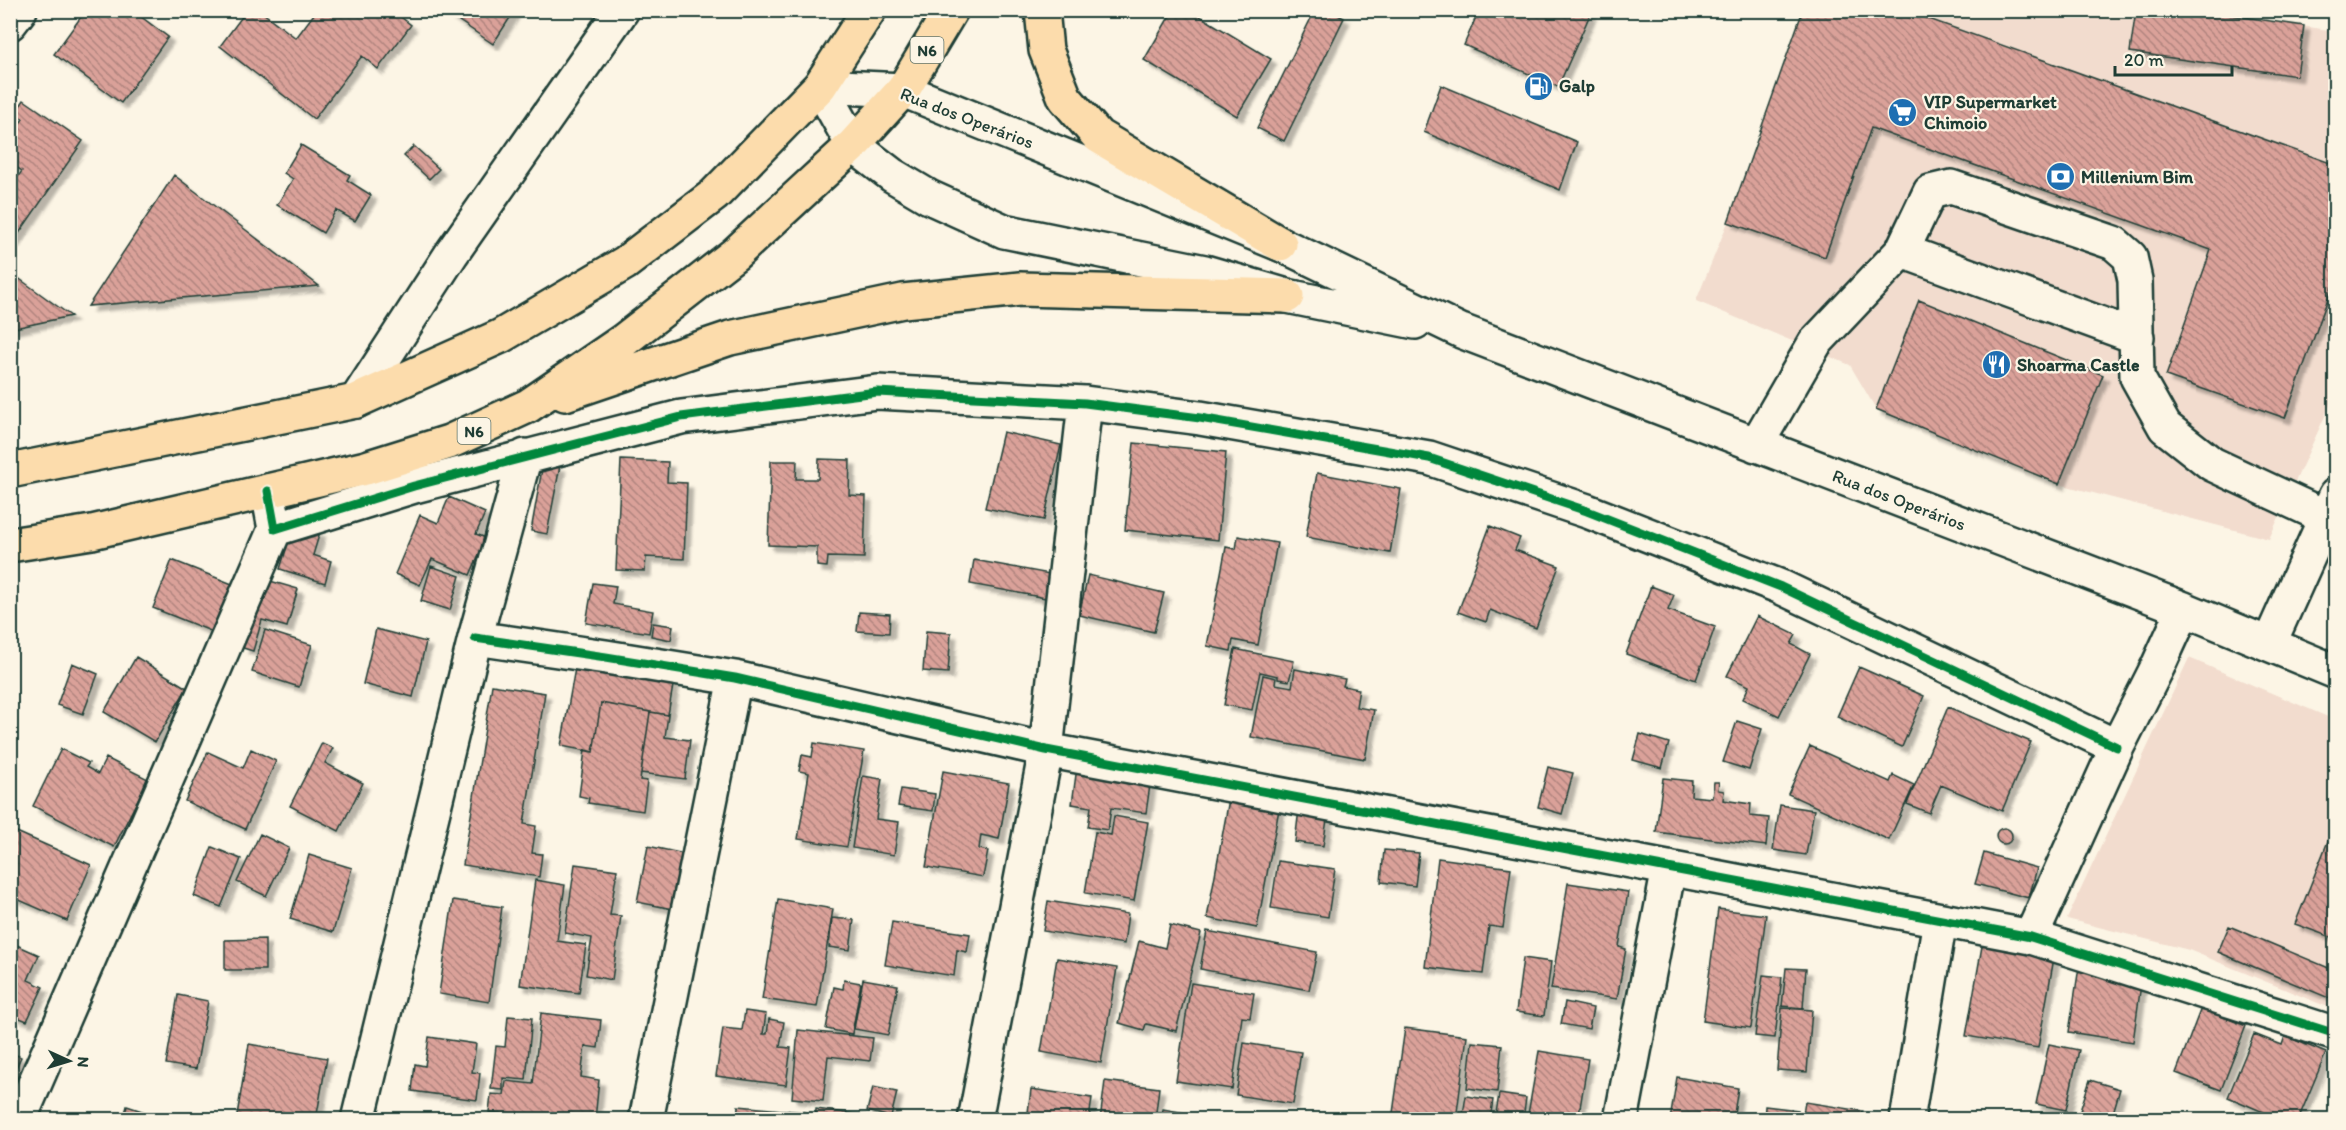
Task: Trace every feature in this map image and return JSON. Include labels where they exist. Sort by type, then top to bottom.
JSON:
[{"type":"highway","points":[[10,471],[356,400],[501,336],[625,263],[714,195],[820,86],[869,10]]},
{"type":"highway","name":"N6","points":[[10,545],[92,532],[366,468],[449,442],[528,406],[623,341],[735,254],[853,145],[903,90],[951,10]]},
{"type":"highway","points":[[1042,10],[1046,50],[1065,98],[1098,136],[1280,244]]},
{"type":"highway","points":[[528,406],[730,338],[903,301],[1020,289],[1287,296]]},
{"type":"street","points":[[10,23],[20,10]]},
{"type":"street","points":[[356,400],[452,253],[622,10]]},
{"type":"street","name":"Rua dos Operários","points":[[820,86],[903,90],[1280,244],[1461,331],[2184,609],[2336,672]]},
{"type":"street","name":"Rua dos Operários","points":[[820,86],[853,145],[892,175],[929,197],[1004,231],[1205,272],[1287,296],[1461,331]]},
{"type":"street","points":[[1756,445],[1815,343],[1902,250],[1930,192],[1951,187],[2114,243],[2130,257],[2135,280],[2137,377],[2165,427],[2212,464],[2331,506],[2269,644]]},
{"type":"street","points":[[1902,250],[2137,337]]},
{"type":"street","points":[[275,529],[414,486],[681,417],[877,392],[1085,403],[1200,418],[1429,458],[1587,511],[1781,587],[2116,747]]},
{"type":"street","points":[[975,1119],[1046,750],[1085,403]]},
{"type":"street","points":[[358,1119],[476,638],[525,456]]},
{"type":"street","points":[[19,1119],[275,529],[268,491]]},
{"type":"street","points":[[2031,937],[2116,747],[2158,666],[2184,609]]},
{"type":"street","points":[[476,638],[735,678],[1046,750],[2031,937],[2336,1034]]},
{"type":"street","points":[[646,1119],[735,678]]},
{"type":"street","points":[[1621,1119],[1670,868]]},
{"type":"street","points":[[1908,1119],[1940,920]]},
{"type":"shaded area","points":[[2196,10],[2335,31],[2335,394],[2269,539],[2059,484],[1876,409],[1850,365],[1696,301],[1728,222],[1803,11]]},
{"type":"shaded area","points":[[2189,658],[2335,720],[2335,1010],[2189,950],[2067,919]]},
{"type":"building","points":[[86,10],[132,10],[168,37],[121,103],[54,54]]},
{"type":"building","points":[[247,10],[259,10],[296,38],[317,10],[392,10],[411,25],[378,69],[362,56],[314,119],[220,46]]},
{"type":"building","points":[[443,10],[515,10],[493,44]]},
{"type":"building","points":[[1173,10],[1190,10],[1271,59],[1237,116],[1144,60]]},
{"type":"building","points":[[1315,10],[1329,10],[1344,18],[1284,141],[1257,128]]},
{"type":"building","points":[[1479,10],[1592,10],[1558,87],[1464,45]]},
{"type":"building","points":[[1803,10],[1904,10],[2336,165],[2336,276],[2285,418],[2166,376],[2211,250],[1871,128],[1825,257],[1728,222]]},
{"type":"building","points":[[2136,10],[2196,10],[2304,26],[2297,76],[2130,52]]},
{"type":"building","points":[[1441,85],[1577,142],[1560,190],[1424,132]]},
{"type":"building","points":[[24,100],[83,141],[13,242],[10,240],[10,188],[22,171],[10,163],[10,137],[23,119],[15,113]]},
{"type":"building","points":[[301,145],[350,175],[347,180],[371,195],[355,221],[336,210],[323,233],[277,205],[293,179],[284,173]]},
{"type":"building","points":[[414,146],[439,169],[429,179],[404,156]]},
{"type":"building","points":[[174,175],[319,286],[88,306]]},
{"type":"building","points":[[10,272],[71,316],[10,329]]},
{"type":"building","points":[[1919,300],[2103,375],[2059,484],[1876,409]]},
{"type":"building","points":[[1003,432],[1061,445],[1044,520],[985,508]]},
{"type":"building","points":[[1134,443],[1226,452],[1218,540],[1125,530]]},
{"type":"building","points":[[819,459],[850,460],[849,495],[866,496],[864,558],[828,557],[827,567],[817,566],[817,547],[768,545],[771,461],[797,461],[796,479],[818,479]]},
{"type":"building","points":[[621,460],[668,462],[667,482],[687,483],[684,559],[646,557],[645,571],[616,570]]},
{"type":"building","points":[[543,463],[560,466],[547,534],[531,531]]},
{"type":"building","points":[[1317,473],[1401,489],[1390,553],[1306,537]]},
{"type":"building","points":[[449,497],[485,513],[476,534],[486,538],[470,575],[432,559],[420,585],[395,574],[420,515],[438,523]]},
{"type":"building","points":[[294,524],[320,532],[313,555],[331,561],[325,583],[280,569]]},
{"type":"building","points":[[1490,526],[1520,538],[1515,550],[1559,566],[1536,628],[1490,610],[1486,622],[1458,612]]},
{"type":"building","points":[[1238,536],[1277,543],[1258,645],[1233,640],[1231,651],[1207,646],[1226,547],[1236,549]]},
{"type":"building","points":[[172,560],[232,584],[213,632],[153,608]]},
{"type":"building","points":[[974,560],[1050,574],[1046,598],[970,584]]},
{"type":"building","points":[[431,566],[460,576],[450,610],[421,601]]},
{"type":"building","points":[[1088,575],[1164,593],[1154,632],[1079,615]]},
{"type":"building","points":[[263,579],[298,589],[287,627],[262,620],[253,651],[243,648]]},
{"type":"building","points":[[593,583],[616,586],[613,604],[653,611],[649,633],[586,623]]},
{"type":"building","points":[[1651,586],[1674,595],[1668,610],[1715,627],[1696,680],[1626,654]]},
{"type":"building","points":[[859,612],[890,614],[889,633],[857,631]]},
{"type":"building","points":[[1757,616],[1796,635],[1791,644],[1810,654],[1779,716],[1743,699],[1749,686],[1727,676]]},
{"type":"building","points":[[653,623],[673,626],[671,640],[651,636]]},
{"type":"building","points":[[376,629],[426,642],[413,697],[363,684]]},
{"type":"building","points":[[265,630],[312,645],[299,687],[252,672]]},
{"type":"building","points":[[926,631],[951,633],[948,673],[923,671]]},
{"type":"building","points":[[1235,649],[1294,661],[1289,681],[1260,672],[1252,710],[1224,705]]},
{"type":"building","points":[[136,657],[187,688],[155,742],[104,712]]},
{"type":"building","points":[[577,657],[675,674],[668,715],[601,703],[593,752],[561,746]]},
{"type":"building","points":[[72,663],[98,674],[83,714],[57,705]]},
{"type":"building","points":[[1859,667],[1924,696],[1902,747],[1837,717]]},
{"type":"building","points":[[1295,669],[1345,679],[1343,686],[1359,689],[1356,707],[1374,710],[1365,759],[1251,737],[1263,675],[1276,678],[1275,684],[1292,687]]},
{"type":"building","points":[[492,685],[545,693],[524,824],[536,826],[532,853],[542,854],[539,877],[463,865]]},
{"type":"building","points":[[601,703],[650,712],[640,780],[647,781],[643,811],[588,803],[589,798],[579,796],[585,750],[593,752]]},
{"type":"building","points":[[1948,707],[2031,742],[2002,811],[1941,785],[1929,813],[1907,804]]},
{"type":"building","points":[[650,712],[668,715],[665,737],[690,740],[685,779],[641,773]]},
{"type":"building","points":[[1737,721],[1762,729],[1749,770],[1723,762]]},
{"type":"building","points":[[1640,734],[1669,743],[1662,768],[1633,760]]},
{"type":"building","points":[[322,743],[333,748],[325,763],[363,783],[339,831],[290,806]]},
{"type":"building","points":[[814,743],[864,751],[847,847],[798,839],[809,773],[799,771],[802,755],[812,757]]},
{"type":"building","points":[[1810,746],[1890,782],[1893,775],[1914,785],[1889,840],[1788,794]]},
{"type":"building","points":[[61,749],[89,763],[86,767],[98,774],[106,758],[148,779],[114,847],[33,806]]},
{"type":"building","points":[[251,749],[276,761],[245,829],[185,801],[208,752],[243,768]]},
{"type":"building","points":[[1077,767],[1151,778],[1146,813],[1111,808],[1108,830],[1088,827],[1091,807],[1072,804]]},
{"type":"building","points":[[1548,767],[1573,773],[1562,814],[1538,807]]},
{"type":"building","points":[[943,771],[1009,783],[999,839],[981,835],[979,849],[988,851],[983,877],[926,867]]},
{"type":"building","points":[[863,776],[882,779],[876,819],[899,822],[894,855],[852,848]]},
{"type":"building","points":[[1663,778],[1692,781],[1691,796],[1712,798],[1714,782],[1719,782],[1718,790],[1724,791],[1723,800],[1751,804],[1750,816],[1769,818],[1766,846],[1656,832]]},
{"type":"building","points":[[901,789],[935,794],[933,811],[898,806]]},
{"type":"building","points":[[1230,794],[1280,804],[1257,928],[1207,918]]},
{"type":"building","points":[[1780,805],[1814,810],[1806,855],[1773,850]]},
{"type":"building","points":[[1299,809],[1328,813],[1323,846],[1295,842]]},
{"type":"building","points":[[1114,816],[1148,822],[1134,901],[1085,893],[1095,832],[1111,835]]},
{"type":"building","points":[[2004,828],[2010,830],[2012,836],[2010,842],[2004,844],[1998,842],[1996,836],[1998,830]]},
{"type":"building","points":[[10,829],[91,865],[67,921],[10,896]]},
{"type":"building","points":[[260,834],[289,848],[266,896],[237,882]]},
{"type":"building","points":[[2330,836],[2336,838],[2336,939],[2295,924]]},
{"type":"building","points":[[648,846],[694,856],[683,911],[637,902]]},
{"type":"building","points":[[212,847],[241,859],[221,907],[194,896]]},
{"type":"building","points":[[1384,850],[1419,853],[1415,886],[1381,882]]},
{"type":"building","points":[[1984,853],[2037,868],[2029,898],[1975,884]]},
{"type":"building","points":[[309,855],[352,868],[333,932],[290,919]]},
{"type":"building","points":[[1438,858],[1511,868],[1503,928],[1489,926],[1483,974],[1425,967]]},
{"type":"building","points":[[1278,861],[1335,869],[1328,917],[1271,908]]},
{"type":"building","points":[[575,864],[617,870],[610,915],[621,916],[612,980],[586,975],[592,938],[565,933]]},
{"type":"building","points":[[535,880],[565,885],[557,941],[586,945],[579,993],[520,985]]},
{"type":"building","points":[[1568,883],[1628,892],[1619,947],[1626,949],[1617,999],[1551,989]]},
{"type":"building","points":[[778,899],[833,909],[817,1007],[762,999]]},
{"type":"building","points":[[453,900],[502,907],[489,1002],[439,994]]},
{"type":"building","points":[[1048,901],[1128,914],[1124,944],[1043,931]]},
{"type":"building","points":[[1718,909],[1766,915],[1751,1028],[1703,1021]]},
{"type":"building","points":[[832,918],[854,920],[850,950],[829,947]]},
{"type":"building","points":[[892,922],[970,934],[967,952],[957,950],[954,976],[885,965]]},
{"type":"building","points":[[1170,925],[1201,933],[1176,1031],[1146,1024],[1144,1030],[1119,1023],[1139,941],[1165,948]]},
{"type":"building","points":[[2229,926],[2336,971],[2336,1001],[2218,952]]},
{"type":"building","points":[[1207,931],[1317,952],[1309,990],[1200,969]]},
{"type":"building","points":[[265,939],[265,970],[225,970],[225,940]]},
{"type":"building","points":[[10,942],[39,955],[28,980],[43,987],[27,1021],[10,1014]]},
{"type":"building","points":[[1982,946],[2054,958],[2038,1048],[1966,1036]]},
{"type":"building","points":[[1057,958],[1117,968],[1101,1063],[1041,1052]]},
{"type":"building","points":[[1523,958],[1551,962],[1544,1016],[1516,1012]]},
{"type":"building","points":[[2079,967],[2142,977],[2133,1042],[2069,1032]]},
{"type":"building","points":[[1786,968],[1806,969],[1803,1008],[1782,1006]]},
{"type":"building","points":[[1763,975],[1782,977],[1775,1038],[1755,1036]]},
{"type":"building","points":[[863,979],[898,985],[888,1035],[854,1029]]},
{"type":"building","points":[[844,980],[861,983],[852,1034],[826,1029],[834,987],[843,989]]},
{"type":"building","points":[[1191,983],[1254,993],[1250,1018],[1242,1017],[1232,1089],[1176,1081]]},
{"type":"building","points":[[178,995],[208,1001],[196,1069],[166,1064]]},
{"type":"building","points":[[1565,1002],[1593,1008],[1589,1029],[1561,1024]]},
{"type":"building","points":[[1782,1008],[1812,1010],[1807,1072],[1777,1070]]},
{"type":"building","points":[[2201,1008],[2246,1026],[2221,1090],[2176,1073]]},
{"type":"building","points":[[745,1011],[766,1014],[763,1034],[767,1034],[769,1019],[784,1022],[780,1047],[791,1048],[786,1085],[716,1076],[723,1028],[742,1030]]},
{"type":"building","points":[[541,1013],[601,1020],[598,1048],[585,1046],[581,1077],[599,1080],[595,1120],[554,1120],[489,1112],[491,1094],[504,1095],[506,1081],[533,1084]]},
{"type":"building","points":[[508,1016],[532,1018],[526,1080],[503,1078],[503,1090],[491,1089],[496,1046],[505,1047]]},
{"type":"building","points":[[1405,1028],[1467,1036],[1456,1120],[1392,1120]]},
{"type":"building","points":[[798,1030],[873,1038],[870,1061],[828,1056],[823,1101],[792,1098]]},
{"type":"building","points":[[2254,1034],[2282,1045],[2285,1036],[2326,1053],[2298,1120],[2282,1120],[2228,1097]]},
{"type":"building","points":[[429,1037],[476,1044],[472,1072],[480,1073],[477,1100],[412,1091],[415,1064],[425,1066]]},
{"type":"building","points":[[1472,1042],[1502,1045],[1497,1092],[1467,1088]]},
{"type":"building","points":[[1244,1043],[1301,1052],[1293,1104],[1236,1095]]},
{"type":"building","points":[[249,1044],[327,1058],[316,1120],[266,1120],[237,1115]]},
{"type":"building","points":[[2049,1044],[2079,1050],[2066,1110],[2036,1104]]},
{"type":"building","points":[[1539,1051],[1588,1059],[1578,1120],[1527,1120]]},
{"type":"building","points":[[10,1052],[21,1057],[10,1080]]},
{"type":"building","points":[[1677,1077],[1738,1088],[1733,1120],[1670,1120]]},
{"type":"building","points":[[2090,1080],[2120,1089],[2111,1120],[2077,1120]]},
{"type":"building","points":[[1105,1081],[1159,1088],[1155,1120],[1100,1120]]},
{"type":"building","points":[[873,1087],[897,1092],[891,1117],[867,1111]]},
{"type":"building","points":[[1031,1089],[1092,1098],[1089,1120],[1027,1120]]},
{"type":"building","points":[[1499,1094],[1526,1098],[1523,1120],[1495,1120]]},
{"type":"building","points":[[1466,1096],[1493,1100],[1490,1120],[1462,1120]]},
{"type":"building","points":[[1805,1102],[1863,1111],[1861,1120],[1802,1120]]},
{"type":"building","points":[[127,1106],[169,1120],[123,1120]]},
{"type":"building","points":[[738,1106],[804,1112],[804,1120],[737,1120]]},
{"type":"building","points":[[1765,1106],[1798,1110],[1797,1120],[1764,1120]]},
{"type":"building","points":[[816,1109],[870,1116],[870,1120],[815,1120]]},
{"type":"building","points":[[1163,1109],[1224,1120],[1161,1120]]},
{"type":"cycle path","points":[[268,491],[275,529],[414,486],[681,417],[877,392],[1085,403],[1200,418],[1429,458],[1587,511],[1781,587],[2117,747]]},
{"type":"cycle path","points":[[475,638],[735,678],[1046,750],[2031,937],[2336,1034]]},
{"type":"place","name":"Galp","points":[[1538,86]]},
{"type":"place","name":"VIP Supermarket Chimoio","points":[[1903,112]]},
{"type":"place","name":"Millenium Bim","points":[[2060,177]]},
{"type":"place","name":"Shoarma Castle","points":[[1996,365]]}]
